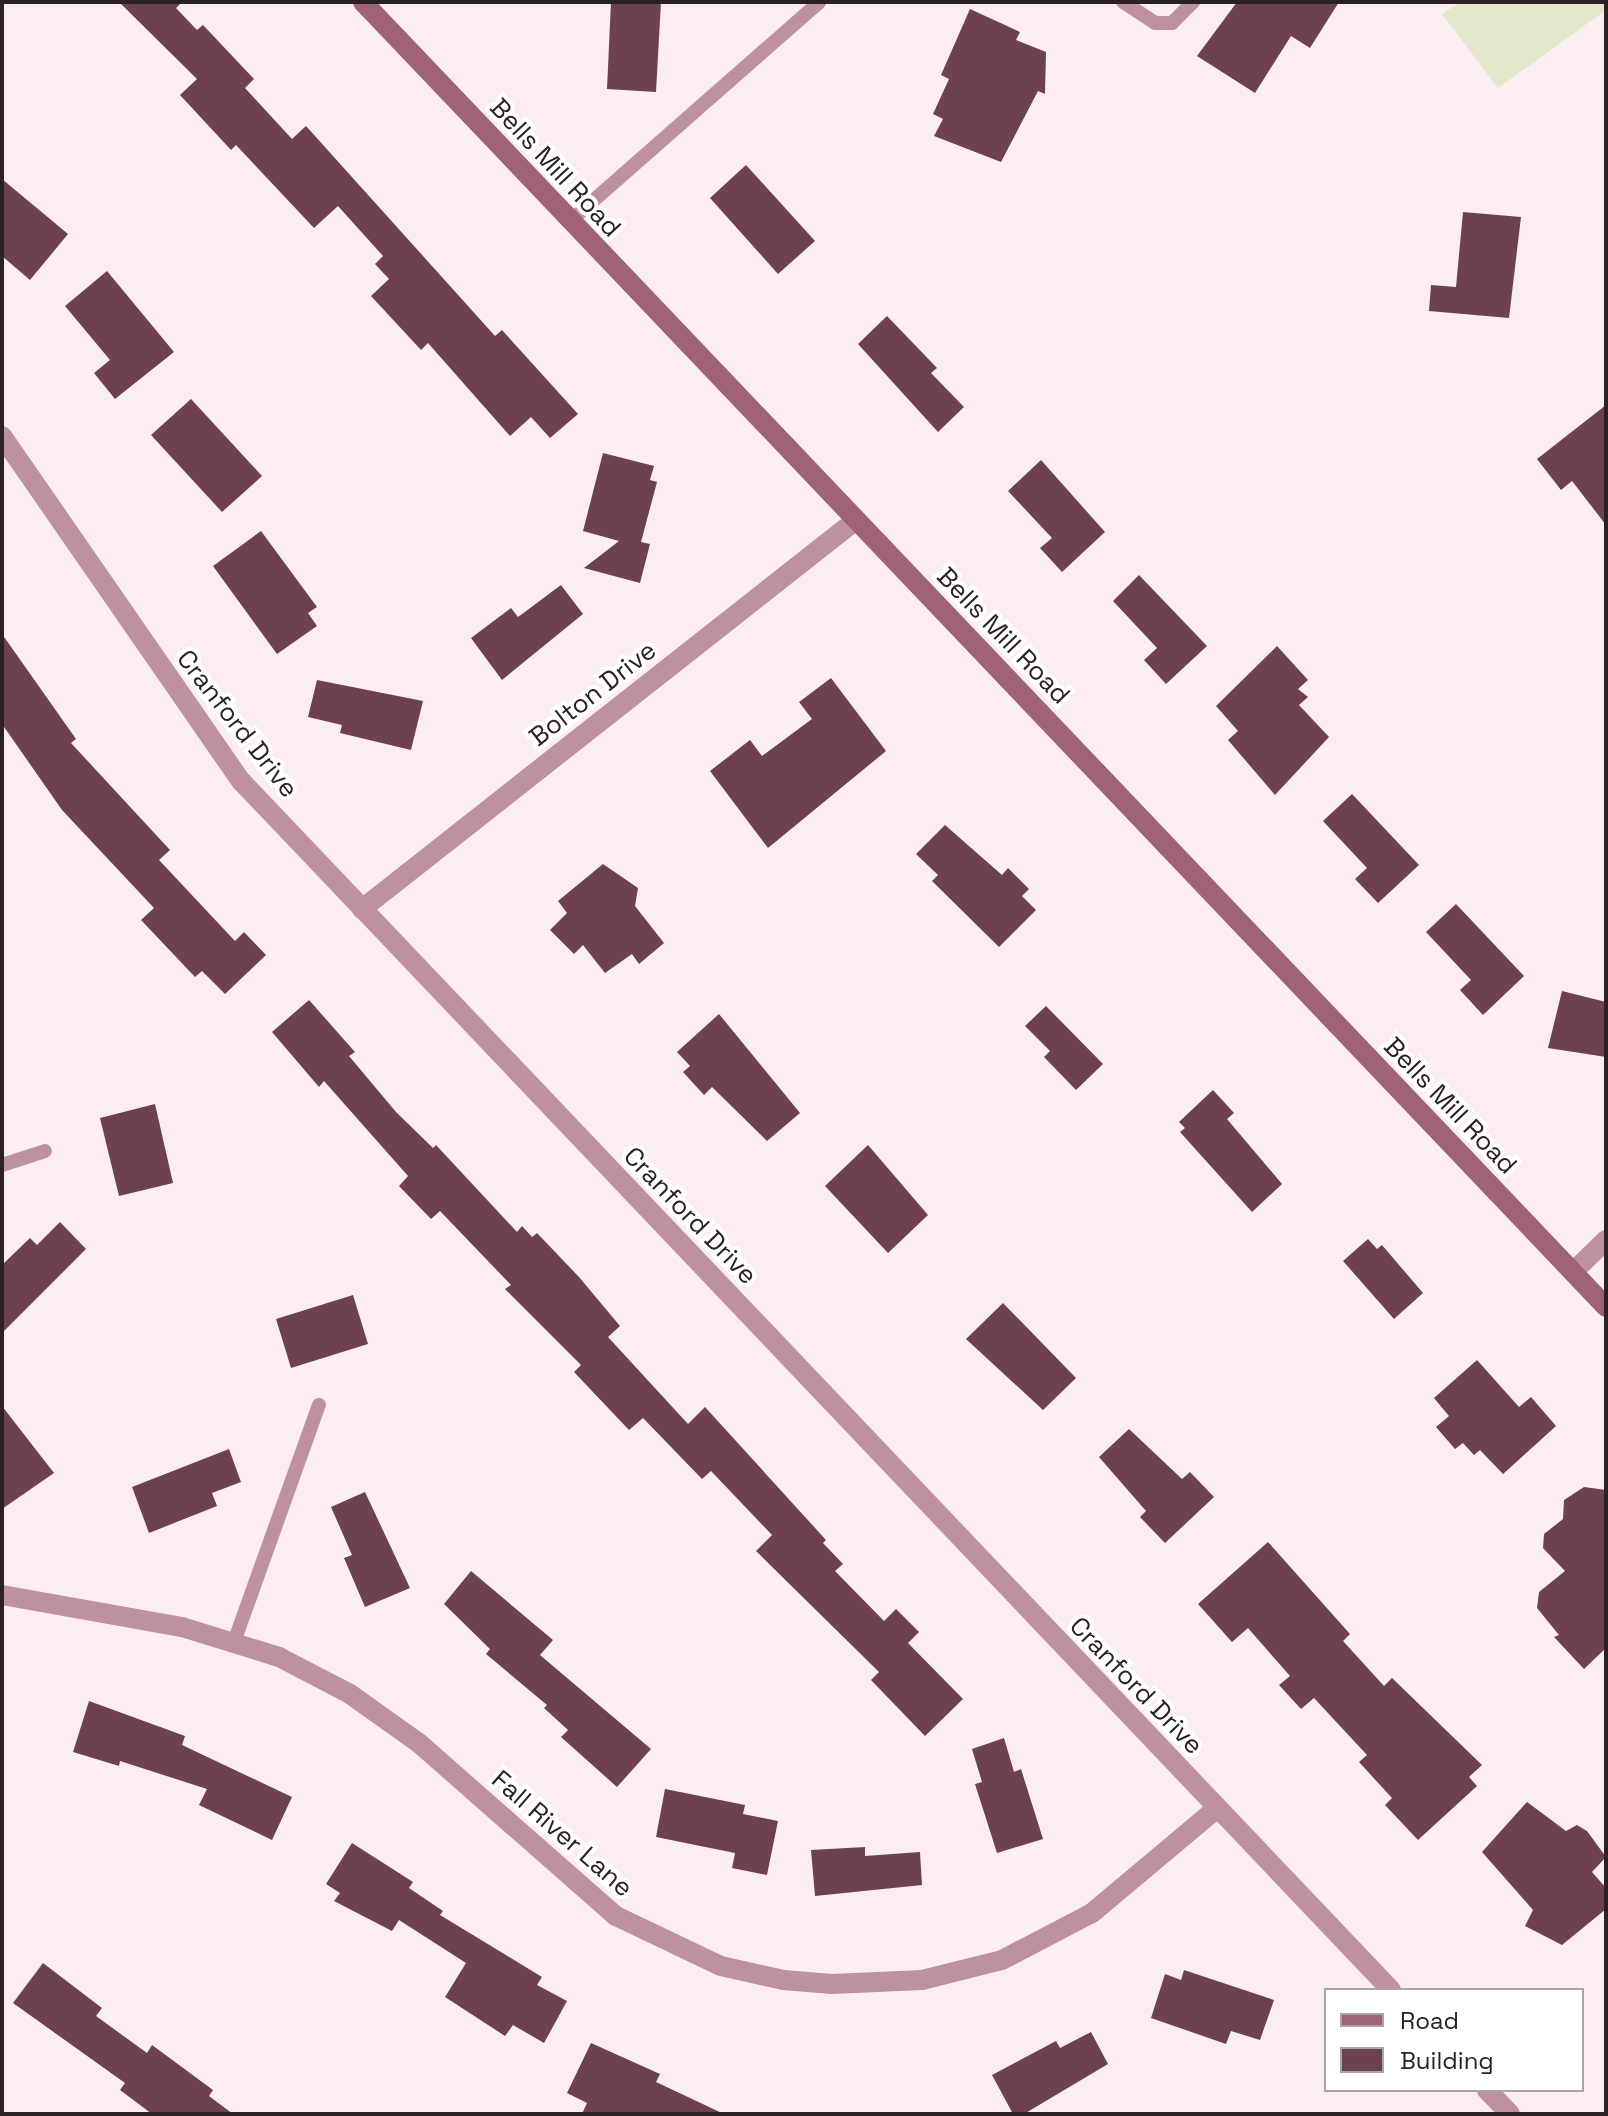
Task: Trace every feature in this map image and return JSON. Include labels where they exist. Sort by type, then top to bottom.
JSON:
[{"type":"street","name":"Bells Mill Road","points":[[363,2],[569,222],[1606,1307]]},
{"type":"street","name":"Cranford Drive","points":[[2,436],[195,721],[242,782],[1389,1988]]},
{"type":"street","name":"Bolton Drive","points":[[362,909],[856,520]]},
{"type":"street","points":[[1573,1272],[1606,1240]]},
{"type":"street","name":"Fall River Lane","points":[[2,1595],[144,1619],[279,1657],[350,1694],[408,1735],[616,1916],[721,1966],[783,1980],[878,1984],[922,1980],[1002,1960],[1092,1913],[1217,1808]]},
{"type":"street","points":[[1489,2092],[1510,2114]]},
{"type":"lane","points":[[569,222],[819,2]]},
{"type":"lane","points":[[1123,2],[1155,23],[1172,23],[1193,2]]},
{"type":"lane","points":[[2,1165],[45,1151]]},
{"type":"lane","points":[[234,1642],[319,1405]]},
{"type":"green space","points":[[1460,2],[1606,2],[1606,10],[1498,88],[1442,14]]},
{"type":"building","points":[[119,2],[182,2],[176,8],[197,30],[203,25],[254,79],[245,88],[292,139],[306,126],[495,336],[502,330],[578,414],[550,438],[531,417],[510,436],[428,343],[421,350],[371,296],[389,279],[375,264],[383,256],[338,206],[314,228],[236,145],[231,150],[180,95],[197,79]]},
{"type":"building","points":[[611,2],[661,2],[656,92],[607,89]]},
{"type":"building","points":[[1237,2],[1339,2],[1310,48],[1291,36],[1255,93],[1197,56]]},
{"type":"building","points":[[970,9],[1020,32],[1016,40],[1046,52],[1045,94],[1038,91],[1001,162],[934,136],[943,119],[933,114],[949,79],[941,75]]},
{"type":"building","points":[[746,165],[815,241],[778,274],[710,198]]},
{"type":"building","points":[[2,179],[68,234],[30,280],[2,256]]},
{"type":"building","points":[[1463,212],[1521,217],[1509,318],[1429,311],[1431,285],[1456,287]]},
{"type":"building","points":[[107,271],[174,352],[115,399],[94,373],[110,360],[65,306]]},
{"type":"building","points":[[887,316],[937,368],[931,373],[964,407],[938,432],[858,344]]},
{"type":"building","points":[[191,399],[262,476],[222,512],[151,435]]},
{"type":"building","points":[[1606,405],[1606,525],[1572,481],[1561,490],[1537,459]]},
{"type":"building","points":[[603,453],[654,466],[650,480],[657,482],[641,542],[650,544],[640,583],[584,568],[619,541],[583,531]]},
{"type":"building","points":[[1041,460],[1105,532],[1062,572],[1040,548],[1052,538],[1008,491]]},
{"type":"building","points":[[261,531],[317,607],[308,613],[317,626],[277,654],[213,566]]},
{"type":"building","points":[[1139,575],[1207,646],[1166,684],[1144,660],[1157,648],[1113,601]]},
{"type":"building","points":[[561,585],[583,614],[502,680],[471,638],[511,608],[518,617]]},
{"type":"building","points":[[2,634],[76,739],[71,743],[170,850],[159,860],[235,941],[244,932],[266,955],[225,994],[202,971],[195,977],[141,920],[154,908],[62,810],[2,724]]},
{"type":"building","points":[[1277,646],[1308,680],[1298,689],[1308,697],[1299,705],[1329,737],[1275,795],[1228,740],[1238,731],[1216,706]]},
{"type":"building","points":[[831,678],[886,751],[768,848],[710,771],[750,740],[762,756],[812,719],[799,702]]},
{"type":"building","points":[[317,680],[423,701],[411,750],[340,733],[342,725],[308,717]]},
{"type":"building","points":[[1352,794],[1419,865],[1378,903],[1355,879],[1367,868],[1323,821]]},
{"type":"building","points":[[945,825],[1002,875],[1008,868],[1029,889],[1022,896],[1036,910],[999,947],[932,881],[938,875],[916,854]]},
{"type":"building","points":[[603,864],[638,888],[635,906],[664,943],[639,964],[632,954],[605,973],[583,945],[574,954],[550,930],[567,913],[558,901]]},
{"type":"building","points":[[1456,904],[1524,976],[1483,1015],[1460,990],[1471,980],[1426,932]]},
{"type":"building","points":[[1562,991],[1606,1002],[1606,1057],[1548,1048]]},
{"type":"building","points":[[309,1000],[355,1052],[349,1056],[396,1112],[433,1148],[436,1145],[517,1232],[522,1226],[532,1237],[537,1233],[579,1277],[620,1326],[608,1337],[688,1424],[705,1407],[826,1540],[823,1543],[843,1564],[835,1571],[884,1621],[896,1609],[919,1632],[908,1643],[963,1699],[925,1736],[871,1680],[879,1672],[756,1551],[772,1535],[711,1471],[702,1479],[643,1418],[629,1430],[574,1372],[581,1365],[505,1289],[511,1285],[440,1211],[431,1219],[399,1186],[408,1176],[324,1081],[319,1087],[272,1032]]},
{"type":"building","points":[[1046,1006],[1103,1064],[1076,1090],[1044,1057],[1050,1051],[1025,1026]]},
{"type":"building","points":[[719,1014],[800,1113],[767,1141],[712,1087],[704,1095],[683,1072],[690,1066],[677,1052]]},
{"type":"building","points":[[1213,1090],[1234,1113],[1227,1119],[1282,1184],[1252,1212],[1180,1132],[1185,1128],[1179,1122]]},
{"type":"building","points":[[155,1104],[173,1183],[119,1196],[100,1118]]},
{"type":"building","points":[[868,1145],[928,1215],[888,1253],[825,1186]]},
{"type":"building","points":[[60,1222],[86,1249],[2,1333],[2,1265],[30,1238],[37,1245]]},
{"type":"building","points":[[1368,1239],[1377,1249],[1382,1245],[1423,1293],[1394,1319],[1343,1261]]},
{"type":"building","points":[[353,1295],[368,1344],[291,1368],[276,1319]]},
{"type":"building","points":[[1003,1303],[1076,1378],[1043,1410],[966,1339]]},
{"type":"building","points":[[1477,1360],[1519,1407],[1531,1397],[1556,1426],[1503,1474],[1480,1450],[1474,1455],[1463,1443],[1455,1449],[1436,1427],[1449,1416],[1434,1398]]},
{"type":"building","points":[[2,1406],[54,1473],[2,1509]]},
{"type":"building","points":[[1129,1429],[1182,1479],[1190,1472],[1214,1497],[1165,1543],[1140,1517],[1146,1511],[1099,1457]]},
{"type":"building","points":[[229,1449],[241,1482],[212,1493],[217,1506],[149,1533],[132,1487]]},
{"type":"building","points":[[1584,1487],[1606,1490],[1606,1648],[1584,1669],[1554,1637],[1559,1635],[1537,1608],[1539,1592],[1565,1571],[1543,1548],[1544,1534],[1563,1519],[1564,1500]]},
{"type":"building","points":[[365,1492],[410,1588],[365,1607],[344,1558],[352,1555],[331,1507]]},
{"type":"building","points":[[1268,1542],[1350,1634],[1343,1641],[1384,1686],[1392,1678],[1482,1765],[1469,1777],[1477,1786],[1418,1840],[1385,1805],[1392,1798],[1359,1762],[1367,1755],[1314,1698],[1301,1709],[1279,1685],[1290,1676],[1248,1628],[1232,1642],[1198,1604]]},
{"type":"building","points":[[471,1571],[553,1640],[540,1655],[651,1749],[617,1787],[561,1737],[568,1730],[544,1708],[547,1705],[486,1654],[490,1649],[444,1604]]},
{"type":"building","points":[[89,1701],[185,1736],[182,1745],[292,1797],[272,1840],[199,1805],[207,1789],[120,1761],[119,1766],[73,1752]]},
{"type":"building","points":[[1004,1738],[1014,1772],[1021,1769],[1043,1839],[997,1853],[975,1784],[982,1782],[972,1749]]},
{"type":"building","points":[[665,1789],[745,1805],[743,1814],[778,1821],[767,1875],[732,1868],[735,1853],[656,1837]]},
{"type":"building","points":[[1527,1802],[1566,1831],[1577,1825],[1587,1831],[1606,1857],[1592,1872],[1606,1888],[1606,1909],[1562,1945],[1525,1926],[1533,1910],[1482,1852]]},
{"type":"building","points":[[352,1843],[413,1882],[409,1888],[443,1911],[440,1915],[542,1977],[537,1985],[567,2001],[544,2043],[513,2025],[505,2036],[445,1997],[466,1963],[399,1920],[392,1931],[334,1901],[340,1893],[326,1884]]},
{"type":"building","points":[[865,1847],[865,1856],[920,1852],[922,1885],[815,1896],[811,1850]]},
{"type":"building","points":[[43,1963],[102,2008],[96,2016],[147,2053],[152,2045],[213,2090],[209,2096],[233,2114],[152,2114],[120,2090],[125,2083],[13,2003]]},
{"type":"building","points":[[1184,1970],[1274,2000],[1260,2040],[1231,2031],[1226,2044],[1151,2018],[1165,1974],[1181,1980]]},
{"type":"building","points":[[1091,2032],[1108,2064],[1024,2114],[1013,2114],[992,2075],[1056,2041],[1060,2048]]},
{"type":"building","points":[[591,2043],[660,2074],[656,2082],[724,2114],[582,2114],[587,2103],[567,2093]]}]
